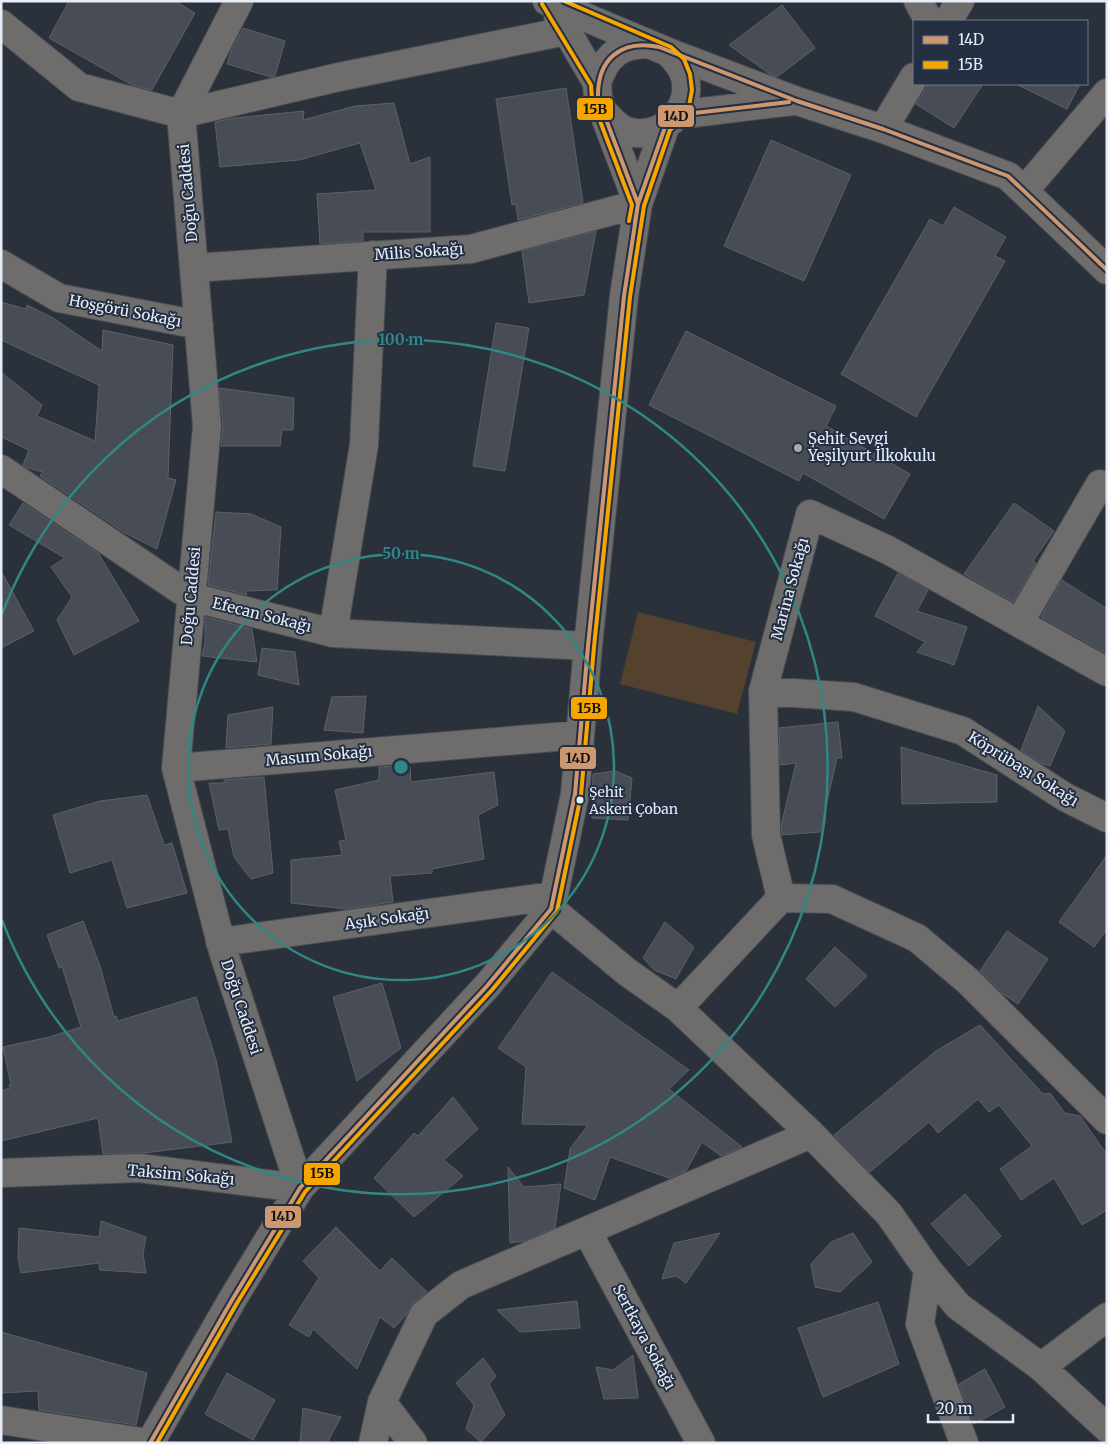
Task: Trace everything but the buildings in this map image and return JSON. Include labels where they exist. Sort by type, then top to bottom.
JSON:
[{"type":"street","points":[[918,1],[928,20]]},
{"type":"street","points":[[949,20],[960,1]]},
{"type":"street","points":[[549,2],[598,83]]},
{"type":"street","points":[[549,2],[659,48],[797,101],[883,129],[1008,176],[1107,270]]},
{"type":"street","points":[[181,114],[231,4]]},
{"type":"street","points":[[1,24],[79,87],[181,114],[339,77],[566,31]]},
{"type":"street","points":[[1,1420],[149,1443],[300,1188],[487,986],[552,903],[575,794],[588,646],[624,296],[638,204],[671,121],[684,103],[686,89],[684,75],[678,62],[659,48],[635,44],[622,49],[610,58],[602,69],[598,83],[598,98],[638,204]]},
{"type":"street","points":[[883,129],[913,79]]},
{"type":"street","points":[[1024,192],[1107,93]]},
{"type":"street","points":[[604,112],[624,130],[638,133],[652,132],[671,121],[797,101]]},
{"type":"street","name":"Doğu Caddesi","points":[[181,114],[207,426],[176,768],[220,942],[300,1188]]},
{"type":"street","name":"Milis Sokağı","points":[[194,268],[471,249],[638,204]]},
{"type":"street","points":[[333,632],[364,446],[373,255]]},
{"type":"street","name":"Hoşgörü Sokağı","points":[[1,264],[59,298],[199,325]]},
{"type":"street","points":[[2,472],[191,597]]},
{"type":"street","points":[[1019,623],[1100,484]]},
{"type":"street","name":"Marina Sokağı","points":[[781,898],[766,835],[762,691],[810,514],[888,550],[1107,672]]},
{"type":"street","name":"Efecan Sokağı","points":[[191,597],[333,632],[588,646]]},
{"type":"street","name":"Köprübaşı Sokağı","points":[[762,691],[854,697],[964,731],[1065,797],[1107,818]]},
{"type":"street","name":"Masum Sokağı","points":[[176,768],[580,735]]},
{"type":"street","points":[[678,1008],[781,898],[832,899],[917,938],[968,981],[1107,1120]]},
{"type":"street","points":[[552,903],[627,972],[678,1008],[811,1134],[889,1214],[928,1270],[958,1306],[1041,1367],[1107,1428]]},
{"type":"street","name":"Aşık Sokağı","points":[[220,942],[552,903]]},
{"type":"street","points":[[373,1443],[382,1402],[424,1314],[461,1285],[811,1134]]},
{"type":"street","name":"Taksim Sokağı","points":[[1,1174],[139,1168],[300,1188]]},
{"type":"street","name":"Sertkaya Sokağı","points":[[587,1231],[701,1443]]},
{"type":"street","points":[[928,1270],[920,1324],[964,1443]]},
{"type":"street","points":[[1041,1367],[1107,1317]]},
{"type":"street","points":[[382,1402],[413,1443]]},
{"type":"shaded area","points":[[638,612],[756,642],[737,714],[620,684]]},
{"type":"transit line","name":"15B","points":[[157,1443],[237,1303],[305,1192],[492,990],[557,911],[581,795],[594,647],[630,297],[644,206],[670,130],[682,119],[689,106],[692,90],[690,74],[684,59],[671,47],[564,1]]},
{"type":"transit line","name":"15B","points":[[542,4],[591,85],[592,100],[632,205],[629,221]]},
{"type":"transit line","name":"14D","points":[[150,1443],[232,1300],[300,1188],[487,986],[551,909],[575,794],[588,646],[624,296],[638,204],[598,98],[602,72],[607,63],[623,49],[645,45],[659,47],[797,101],[883,129],[1008,176],[1107,270]]},
{"type":"transit line","name":"14D","points":[[635,222],[638,204],[665,127],[677,115],[789,102]]},
{"type":"place","name":"Şehit Sevgi Yeşilyurt İlkokulu","points":[[798,448]]},
{"type":"place","name":"Şehit Askeri Çoban","points":[[580,800]]}]
